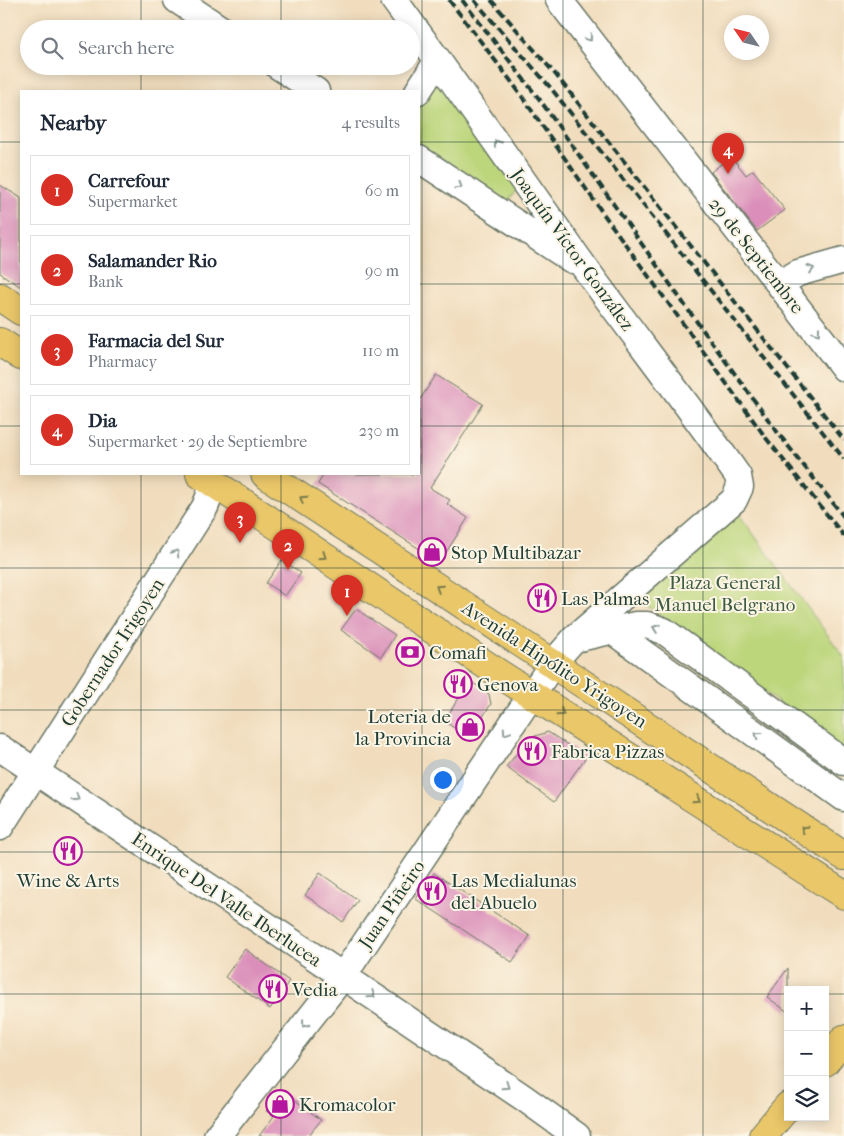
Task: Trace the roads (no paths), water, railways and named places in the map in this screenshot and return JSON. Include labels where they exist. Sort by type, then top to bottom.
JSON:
[{"type":"main road","points":[[0,297],[20,310]]},
{"type":"main road","points":[[0,342],[20,355]]},
{"type":"main road","name":"Avenida Hipólito Yrigoyen","points":[[267,475],[844,856]]},
{"type":"main road","name":"Avenida Hipólito Yrigoyen","points":[[207,476],[531,694],[844,895]]},
{"type":"main road","points":[[829,1057],[844,1039]]},
{"type":"main road","points":[[763,1136],[784,1111]]},
{"type":"street","points":[[177,0],[207,20]]},
{"type":"street","name":"Joaquín Víctor González","points":[[394,0],[409,20]]},
{"type":"street","name":"29 de Septiembre","points":[[559,0],[844,368]]},
{"type":"street","name":"Joaquín Víctor González","points":[[420,35],[586,268],[738,476],[740,487],[734,500]]},
{"type":"street","points":[[419,90],[438,60]]},
{"type":"street","points":[[292,75],[314,90]]},
{"type":"street","points":[[420,160],[586,268]]},
{"type":"street","points":[[780,284],[798,273],[844,260]]},
{"type":"street","name":"Gobernador Irigoyen","points":[[0,827],[205,507],[211,492],[207,476]]},
{"type":"street","name":"Juan Piñeiro","points":[[217,1136],[343,976],[553,663],[575,638],[734,500]]},
{"type":"street","points":[[575,638],[636,625],[647,625],[664,631],[844,762]]},
{"type":"street","points":[[611,630],[844,798]]},
{"type":"street","name":"Enrique Del Valle Iberlucea","points":[[0,748],[343,976],[577,1136]]},
{"type":"railway","points":[[449,0],[514,85],[602,212],[766,438],[844,536]]},
{"type":"railway","points":[[462,0],[540,100],[689,311],[778,433],[844,517]]},
{"type":"railway","points":[[474,0],[550,87],[844,459]]},
{"type":"railway","points":[[491,0],[556,75],[844,440]]},
{"type":"place","name":"Dia","points":[[728,174]]},
{"type":"place","name":"Farmacia del Sur","points":[[240,543]]},
{"type":"place","name":"Stop Multibazar","points":[[432,552]]},
{"type":"place","name":"Salamander Rio","points":[[288,570]]},
{"type":"place","name":"Las Palmas","points":[[542,598]]},
{"type":"place","name":"Carrefour","points":[[347,616]]},
{"type":"place","name":"Comafi","points":[[410,652]]},
{"type":"place","name":"Genova","points":[[458,684]]},
{"type":"place","name":"Loteria de la Provincia","points":[[470,727]]},
{"type":"place","name":"Fabrica Pizzas","points":[[532,751]]},
{"type":"place","name":"Wine & Arts","points":[[68,851]]},
{"type":"place","name":"Las Medialunas del Abuelo","points":[[432,891]]},
{"type":"place","name":"Vedia","points":[[273,989]]},
{"type":"place","name":"Kromacolor","points":[[280,1104]]},
{"type":"park label","name":"Plaza General Manuel Belgrano","points":[[725,593]]}]
